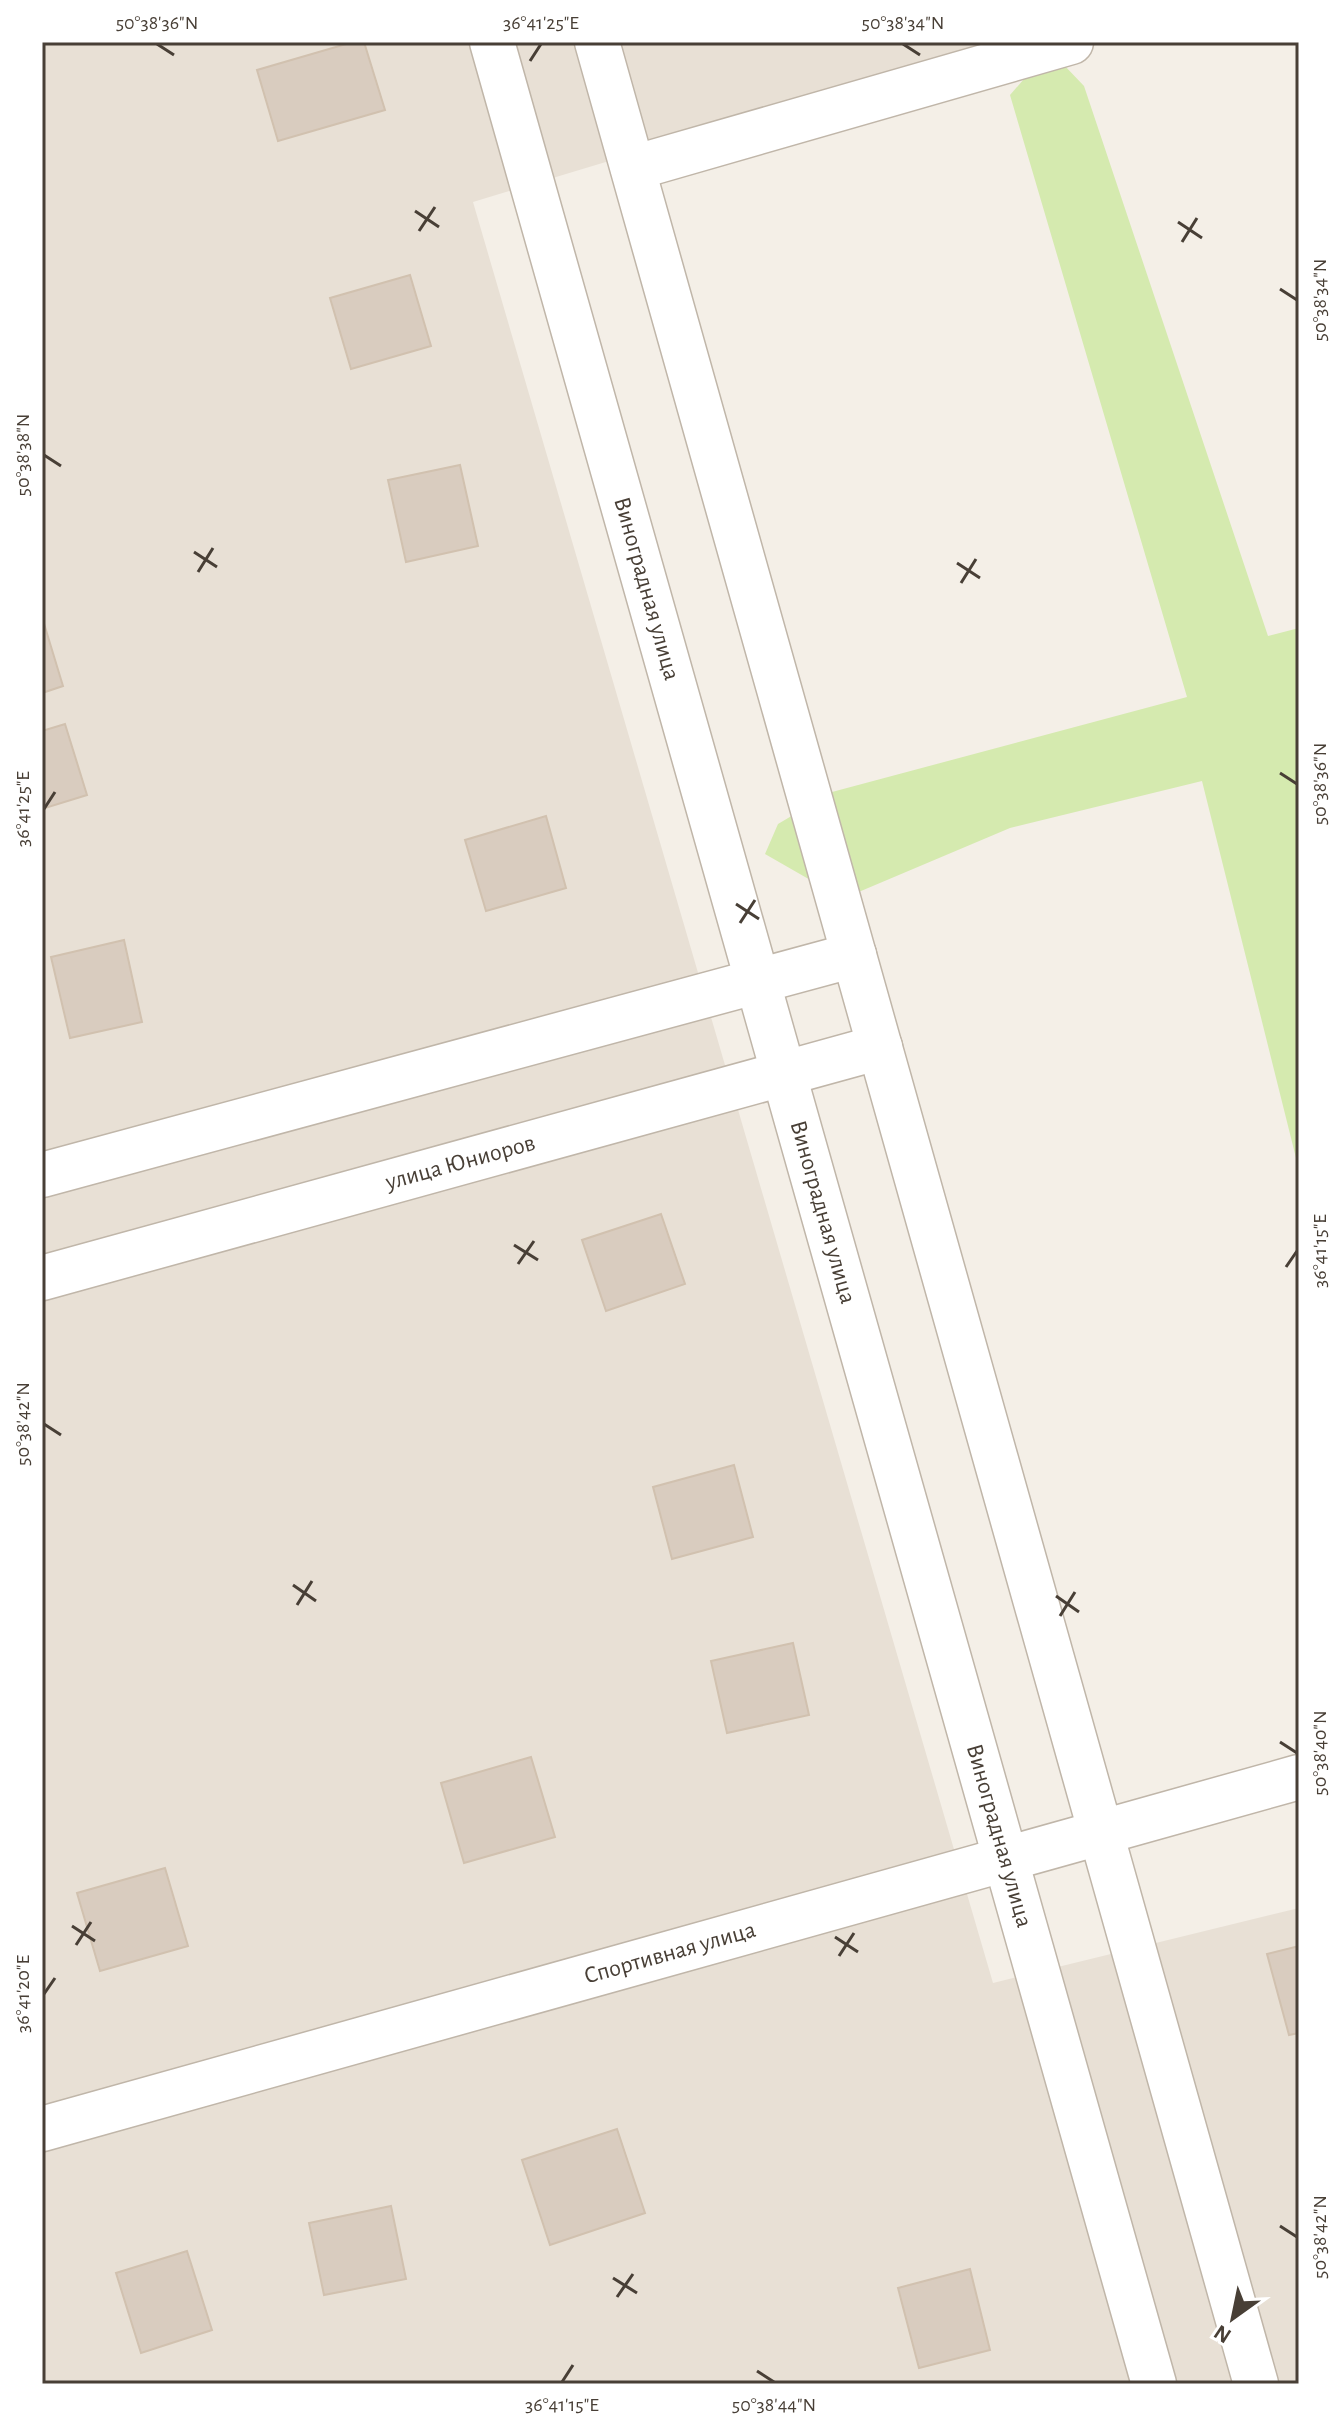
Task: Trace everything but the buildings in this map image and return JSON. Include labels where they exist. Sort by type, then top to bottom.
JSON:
[{"type":"street","name":"Виноградная улица","points":[[492,42],[1154,2384]]},
{"type":"street","points":[[597,42],[1256,2384]]},
{"type":"street","points":[[633,168],[1071,42]]},
{"type":"street","points":[[42,1175],[854,955]]},
{"type":"street","name":"улица Юниоров","points":[[42,1278],[880,1047]]},
{"type":"street","name":"Спортивная улица","points":[[42,2129],[1299,1777]]},
{"type":"shaded area","points":[[42,42],[1003,42],[473,202],[993,1983],[1299,1908],[1299,2384],[42,2384]]},
{"type":"green space","points":[[1063,64],[1084,86],[1268,636],[1299,628],[1299,1170],[1202,781],[1010,828],[861,891],[826,889],[765,854],[778,824],[832,792],[1187,697],[1010,95],[1031,71]]}]
